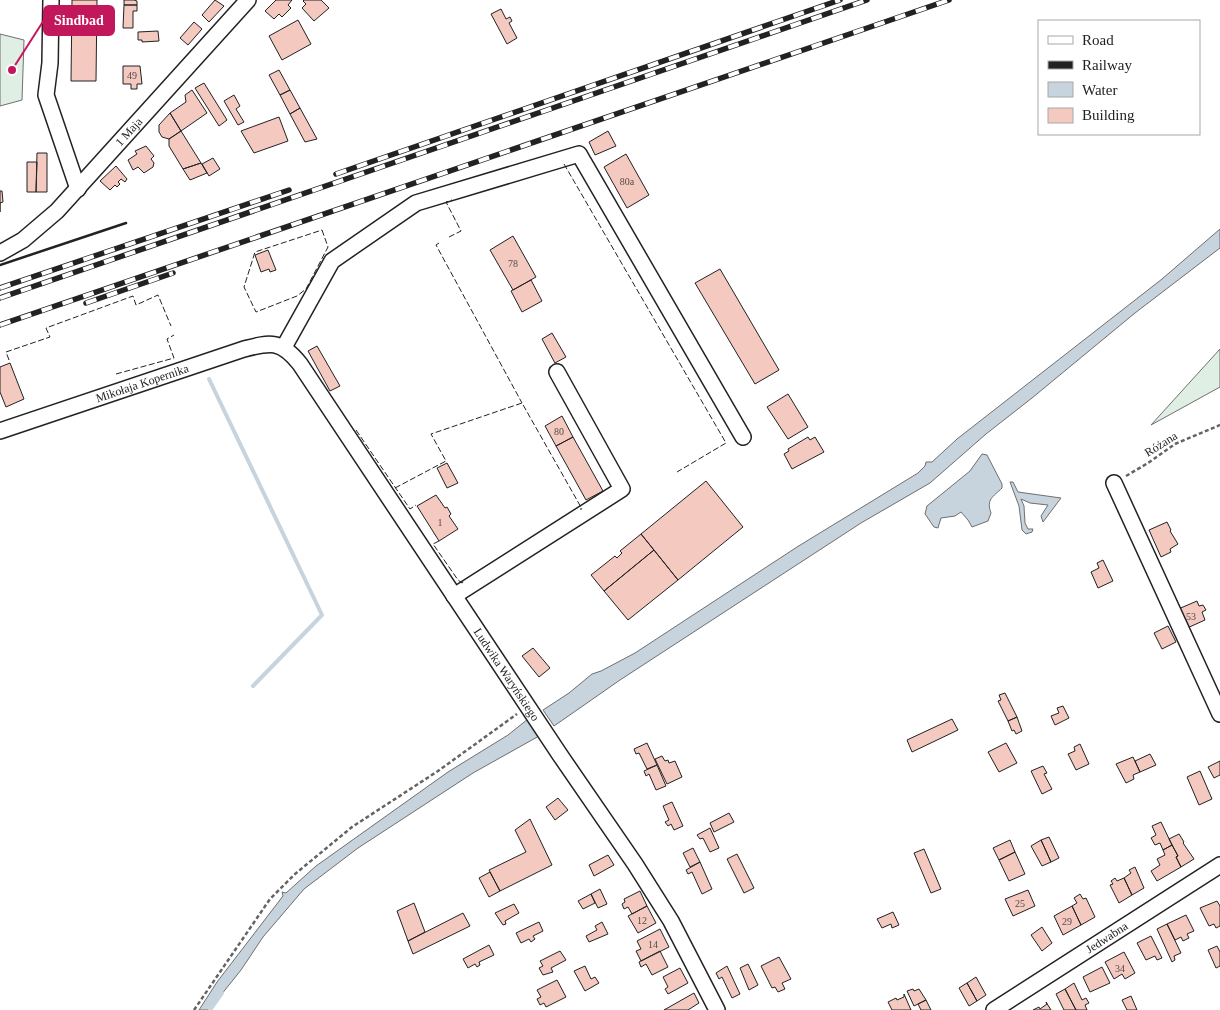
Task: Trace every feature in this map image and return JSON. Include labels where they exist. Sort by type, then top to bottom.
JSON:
[{"type":"street","points":[[51,0],[50,63],[46,95],[78,189]]},
{"type":"street","name":"1 Maja","points":[[0,253],[31,234],[57,211],[248,0]]},
{"type":"street","points":[[284,347],[332,261],[416,203],[579,154],[743,437]]},
{"type":"street","name":"Mikołaja Kopernika","points":[[0,431],[263,344],[276,344],[284,347]]},
{"type":"street","name":"Ludwika Waryńskiego","points":[[284,347],[300,364],[528,707],[635,864],[671,921],[717,1010]]},
{"type":"street","points":[[454,596],[622,489],[557,372]]},
{"type":"street","points":[[1114,482],[1220,714]]},
{"type":"street","name":"Jedwabna","points":[[994,1010],[1220,865]]},
{"type":"path","name":"Różana","points":[[1114,482],[1148,463],[1175,444],[1220,425]]},
{"type":"path","points":[[194,1010],[270,899],[295,874],[352,827],[438,771],[528,707]]},
{"type":"green space","points":[[0,34],[24,40],[22,100],[0,106]]},
{"type":"green space","points":[[1220,349],[1220,387],[1151,425]]},
{"type":"water","points":[[1220,229],[1220,248],[1135,313],[986,434],[930,483],[861,523],[620,680],[554,726],[543,710],[569,693],[592,674],[635,653],[797,547],[918,473],[925,466],[926,462],[932,462],[957,439],[1162,279]]},
{"type":"water","points":[[982,454],[987,455],[1002,484],[1002,488],[990,501],[991,513],[988,521],[972,527],[961,512],[955,516],[941,518],[938,528],[934,527],[925,514],[927,506],[970,471]]},
{"type":"water","points":[[1010,482],[1013,482],[1018,492],[1061,498],[1043,522],[1041,516],[1048,505],[1030,503],[1021,499],[1024,506],[1025,523],[1028,529],[1033,529],[1032,532],[1026,534],[1022,530],[1019,506]]},
{"type":"water","points":[[528,719],[539,736],[473,773],[358,848],[304,889],[263,937],[241,970],[209,1010],[199,1010],[217,982],[283,896],[282,892],[286,893],[316,866],[448,772],[508,735]]},
{"type":"building","points":[[72,0],[97,0],[96,81],[71,81]]},
{"type":"building","points":[[124,0],[137,1],[137,5],[124,5]]},
{"type":"building","points":[[215,0],[224,6],[209,22],[202,15]]},
{"type":"building","points":[[276,0],[292,0],[288,5],[291,8],[282,17],[279,14],[274,19],[265,11]]},
{"type":"building","points":[[304,0],[321,0],[329,8],[314,21],[302,8],[306,4]]},
{"type":"building","points":[[124,5],[137,5],[137,11],[133,11],[133,28],[123,28]]},
{"type":"building","points":[[501,9],[506,19],[510,17],[512,21],[509,23],[517,38],[507,44],[491,14]]},
{"type":"building","points":[[298,20],[311,44],[282,60],[269,36]]},
{"type":"building","points":[[194,22],[202,29],[188,45],[180,38]]},
{"type":"building","points":[[158,31],[159,41],[142,42],[142,40],[138,40],[138,32]]},
{"type":"building","points":[[123,66],[140,66],[142,84],[137,84],[137,89],[131,89],[131,84],[123,84]]},
{"type":"building","points":[[279,70],[290,90],[280,95],[269,75]]},
{"type":"building","points":[[204,83],[227,120],[219,126],[195,88]]},
{"type":"building","points":[[192,90],[207,113],[181,131],[170,113],[186,102],[185,95]]},
{"type":"building","points":[[290,90],[300,108],[290,114],[280,95]]},
{"type":"building","points":[[234,95],[240,106],[236,109],[244,122],[238,125],[224,101]]},
{"type":"building","points":[[300,108],[317,139],[305,142],[290,114]]},
{"type":"building","points":[[170,113],[181,131],[169,139],[162,137],[159,132],[159,125]]},
{"type":"building","points":[[279,117],[288,141],[254,153],[241,131]]},
{"type":"building","points":[[181,131],[201,163],[183,169],[169,146],[169,139]]},
{"type":"building","points":[[608,131],[616,146],[595,155],[589,142]]},
{"type":"building","points":[[146,146],[154,156],[151,159],[154,163],[153,167],[144,173],[138,167],[133,170],[128,160],[137,154],[135,151]]},
{"type":"building","points":[[37,153],[47,153],[47,192],[36,192]]},
{"type":"building","points":[[626,154],[649,195],[627,208],[604,167]]},
{"type":"building","points":[[213,158],[220,169],[209,176],[202,164]]},
{"type":"building","points":[[27,162],[37,162],[36,192],[27,192]]},
{"type":"building","points":[[201,163],[207,173],[190,180],[183,169]]},
{"type":"building","points":[[116,166],[127,179],[125,182],[121,179],[117,187],[115,185],[110,190],[100,181]]},
{"type":"building","points":[[0,191],[2,191],[3,202],[0,203]]},
{"type":"building","points":[[513,236],[536,277],[513,290],[490,250]]},
{"type":"building","points":[[268,250],[276,270],[270,272],[269,269],[261,272],[255,255]]},
{"type":"building","points":[[720,269],[779,370],[755,384],[695,283]]},
{"type":"building","points":[[531,280],[542,301],[522,312],[511,291]]},
{"type":"building","points":[[552,333],[566,357],[555,363],[542,339]]},
{"type":"building","points":[[317,346],[340,386],[330,391],[308,351]]},
{"type":"building","points":[[10,363],[24,399],[6,407],[0,392],[0,367]]},
{"type":"building","points":[[788,394],[808,427],[788,439],[767,407]]},
{"type":"building","points":[[562,416],[573,437],[556,446],[545,426]]},
{"type":"building","points":[[573,437],[603,491],[586,500],[556,446]]},
{"type":"building","points":[[808,437],[810,440],[815,437],[824,452],[792,469],[784,454],[789,451],[788,449]]},
{"type":"building","points":[[447,463],[458,483],[447,488],[437,468]]},
{"type":"building","points":[[706,481],[743,527],[678,580],[641,534]]},
{"type":"building","points":[[436,495],[445,508],[447,507],[451,514],[449,516],[458,529],[439,541],[417,506]]},
{"type":"building","points":[[1167,522],[1178,544],[1170,549],[1171,552],[1161,557],[1149,530]]},
{"type":"building","points":[[641,534],[654,550],[604,591],[591,575],[615,556],[617,558],[622,553],[620,551]]},
{"type":"building","points":[[654,550],[678,580],[628,620],[604,591]]},
{"type":"building","points":[[1103,560],[1113,581],[1098,588],[1091,572],[1099,568],[1097,563]]},
{"type":"building","points":[[1197,601],[1199,606],[1203,605],[1206,610],[1202,612],[1205,620],[1185,629],[1176,610]]},
{"type":"building","points":[[1168,626],[1176,642],[1162,649],[1154,633]]},
{"type":"building","points":[[533,648],[550,668],[539,677],[522,656]]},
{"type":"building","points":[[1005,693],[1017,717],[1008,721],[998,701],[1001,700],[999,695]]},
{"type":"building","points":[[1063,706],[1069,718],[1055,725],[1051,716],[1059,713],[1057,708]]},
{"type":"building","points":[[1017,717],[1022,731],[1016,734],[1014,730],[1012,731],[1008,721]]},
{"type":"building","points":[[952,719],[958,730],[912,752],[907,740]]},
{"type":"building","points":[[647,743],[657,765],[647,769],[639,753],[636,754],[634,749]]},
{"type":"building","points":[[1006,743],[1017,763],[999,772],[988,752]]},
{"type":"building","points":[[1080,744],[1089,764],[1076,770],[1068,754],[1075,751],[1074,747]]},
{"type":"building","points":[[1150,754],[1156,765],[1140,772],[1135,761]]},
{"type":"building","points":[[662,756],[669,763],[675,761],[682,777],[667,784],[655,759]]},
{"type":"building","points":[[1133,757],[1140,772],[1133,775],[1134,779],[1126,783],[1116,764]]},
{"type":"building","points":[[1220,761],[1220,775],[1214,778],[1208,767]]},
{"type":"building","points":[[657,765],[666,786],[656,790],[649,774],[646,776],[644,771]]},
{"type":"building","points":[[1043,766],[1047,773],[1044,774],[1052,789],[1042,794],[1031,771]]},
{"type":"building","points":[[1200,771],[1212,799],[1199,805],[1187,777]]},
{"type":"building","points":[[558,798],[568,810],[555,820],[546,807]]},
{"type":"building","points":[[672,802],[683,826],[674,830],[671,824],[668,826],[665,822],[669,820],[663,806]]},
{"type":"building","points":[[729,813],[734,822],[714,832],[710,823]]},
{"type":"building","points":[[530,819],[552,865],[500,891],[489,870],[526,852],[515,830]]},
{"type":"building","points":[[1161,822],[1172,845],[1163,850],[1160,843],[1155,845],[1151,838],[1156,835],[1152,826]]},
{"type":"building","points":[[710,828],[719,848],[710,852],[703,838],[700,839],[697,835]]},
{"type":"building","points":[[1179,834],[1194,859],[1181,867],[1176,857],[1178,856],[1169,839]]},
{"type":"building","points":[[1049,837],[1059,858],[1051,862],[1041,840]]},
{"type":"building","points":[[1010,840],[1015,852],[999,860],[993,848]]},
{"type":"building","points":[[1041,840],[1051,862],[1042,866],[1031,846]]},
{"type":"building","points":[[1172,845],[1181,867],[1157,881],[1151,871],[1160,865],[1157,859],[1165,855],[1163,850]]},
{"type":"building","points":[[693,848],[700,862],[690,867],[683,853]]},
{"type":"building","points":[[924,849],[941,889],[931,893],[914,853]]},
{"type":"building","points":[[1015,852],[1025,874],[1009,881],[999,860]]},
{"type":"building","points":[[737,854],[754,888],[744,893],[727,859]]},
{"type":"building","points":[[608,855],[614,865],[594,876],[589,865]]},
{"type":"building","points":[[700,862],[712,889],[702,894],[692,872],[688,874],[686,870]]},
{"type":"building","points":[[1135,867],[1144,888],[1132,895],[1124,878],[1131,873],[1129,870]]},
{"type":"building","points":[[490,872],[500,891],[489,897],[479,878]]},
{"type":"building","points":[[1115,878],[1117,881],[1124,878],[1132,895],[1119,903],[1110,885],[1113,884],[1111,881]]},
{"type":"building","points":[[600,889],[607,904],[598,908],[591,894]]},
{"type":"building","points":[[1028,890],[1035,906],[1013,916],[1005,899]]},
{"type":"building","points":[[640,891],[647,906],[632,914],[628,907],[624,909],[622,904],[625,902],[624,899]]},
{"type":"building","points":[[591,894],[595,903],[583,909],[578,901]]},
{"type":"building","points":[[1080,894],[1083,899],[1086,898],[1095,917],[1081,925],[1072,906],[1077,903],[1074,898]]},
{"type":"building","points":[[1217,901],[1220,906],[1220,926],[1216,928],[1214,924],[1209,926],[1200,908]]},
{"type":"building","points":[[414,903],[425,932],[408,941],[397,911]]},
{"type":"building","points":[[514,904],[519,913],[505,921],[506,924],[503,925],[495,913]]},
{"type":"building","points":[[647,906],[656,923],[638,933],[628,916]]},
{"type":"building","points":[[1072,906],[1081,925],[1063,935],[1054,916]]},
{"type":"building","points":[[893,912],[899,925],[892,928],[891,924],[882,928],[877,919]]},
{"type":"building","points":[[463,913],[470,926],[413,954],[408,941]]},
{"type":"building","points":[[1186,915],[1194,931],[1187,934],[1189,938],[1183,941],[1181,937],[1175,940],[1167,924]]},
{"type":"building","points":[[539,922],[543,931],[533,936],[535,939],[531,942],[529,939],[521,943],[516,933]]},
{"type":"building","points":[[602,922],[608,934],[589,942],[586,936],[597,930],[595,926]]},
{"type":"building","points":[[1167,924],[1181,953],[1174,956],[1175,960],[1172,962],[1157,929]]},
{"type":"building","points":[[1042,927],[1052,943],[1042,951],[1031,935]]},
{"type":"building","points":[[660,929],[669,947],[641,961],[636,951],[641,949],[637,941]]},
{"type":"building","points":[[1151,936],[1162,958],[1157,960],[1155,956],[1146,960],[1137,943]]},
{"type":"building","points":[[489,945],[494,955],[479,962],[480,965],[477,967],[475,964],[468,968],[463,959]]},
{"type":"building","points":[[1217,946],[1220,952],[1220,966],[1216,968],[1208,950]]},
{"type":"building","points":[[560,951],[566,960],[551,968],[553,972],[543,975],[539,968],[543,966],[540,961]]},
{"type":"building","points":[[660,951],[668,967],[652,975],[646,964],[641,967],[639,962]]},
{"type":"building","points":[[1124,952],[1135,973],[1125,979],[1122,974],[1114,979],[1105,962]]},
{"type":"building","points":[[779,957],[791,979],[782,983],[785,989],[778,992],[775,987],[772,988],[761,966]]},
{"type":"building","points":[[748,964],[758,985],[749,990],[740,968]]},
{"type":"building","points":[[585,966],[591,979],[595,977],[599,983],[585,991],[574,971]]},
{"type":"building","points":[[727,966],[740,994],[732,998],[722,977],[719,979],[716,973]]},
{"type":"building","points":[[1102,967],[1110,983],[1090,992],[1083,977]]},
{"type":"building","points":[[680,968],[688,983],[668,994],[665,989],[668,987],[663,977]]},
{"type":"building","points":[[976,977],[986,995],[977,1001],[967,983]]},
{"type":"building","points":[[557,980],[566,997],[546,1007],[544,1003],[540,1005],[537,999],[541,997],[537,990]]},
{"type":"building","points":[[967,983],[977,1001],[969,1006],[959,988]]},
{"type":"building","points":[[1074,983],[1082,1000],[1086,998],[1089,1003],[1085,1005],[1087,1010],[1076,1010],[1065,989]]},
{"type":"building","points":[[913,989],[914,991],[919,989],[926,1000],[914,1006],[907,991]]},
{"type":"building","points":[[1065,989],[1076,1010],[1064,1010],[1056,994]]},
{"type":"building","points":[[694,993],[699,1003],[688,1010],[664,1010]]},
{"type":"building","points":[[904,994],[911,1010],[892,1010],[888,1002],[904,997]]},
{"type":"building","points":[[1131,996],[1137,1010],[1127,1010],[1122,1000]]},
{"type":"building","points":[[926,1000],[931,1010],[921,1010],[918,1004]]},
{"type":"building","points":[[1046,1002],[1051,1010],[1033,1010],[1039,1007],[1040,1009],[1047,1004]]},
{"type":"waterway","points":[[209,379],[322,615],[253,686]]},
{"type":"waterway","points":[[210,1010],[222,993]]},
{"type":"railway","points":[[336,174],[840,0]]},
{"type":"railway","points":[[0,298],[867,0]]},
{"type":"railway","points":[[0,325],[949,0]]},
{"type":"railway","points":[[0,288],[289,190]]},
{"type":"railway","points":[[86,303],[173,273]]},
{"type":"fence","points":[[564,164],[726,443],[677,472]]},
{"type":"fence","points":[[449,237],[461,231],[446,202],[452,200]]},
{"type":"fence","points":[[322,230],[328,247],[306,289],[297,296],[256,312],[244,287],[255,252],[322,230]]},
{"type":"fence","points":[[439,243],[436,245],[522,403]]},
{"type":"fence","points":[[9,360],[6,352],[50,337],[46,328],[133,296],[136,305],[158,295],[171,326]]},
{"type":"fence","points":[[116,374],[174,358],[167,339],[174,335]]},
{"type":"fence","points":[[395,488],[446,461],[431,434],[522,403],[582,509],[580,509]]},
{"type":"fence","points":[[356,430],[410,509],[416,505]]},
{"type":"fence","points":[[439,541],[433,544],[458,580],[462,583],[465,581]]},
{"type":"wall","points":[[0,265],[126,223]]},
{"type":"place","name":"Sindbad","points":[[12,70]]}]
